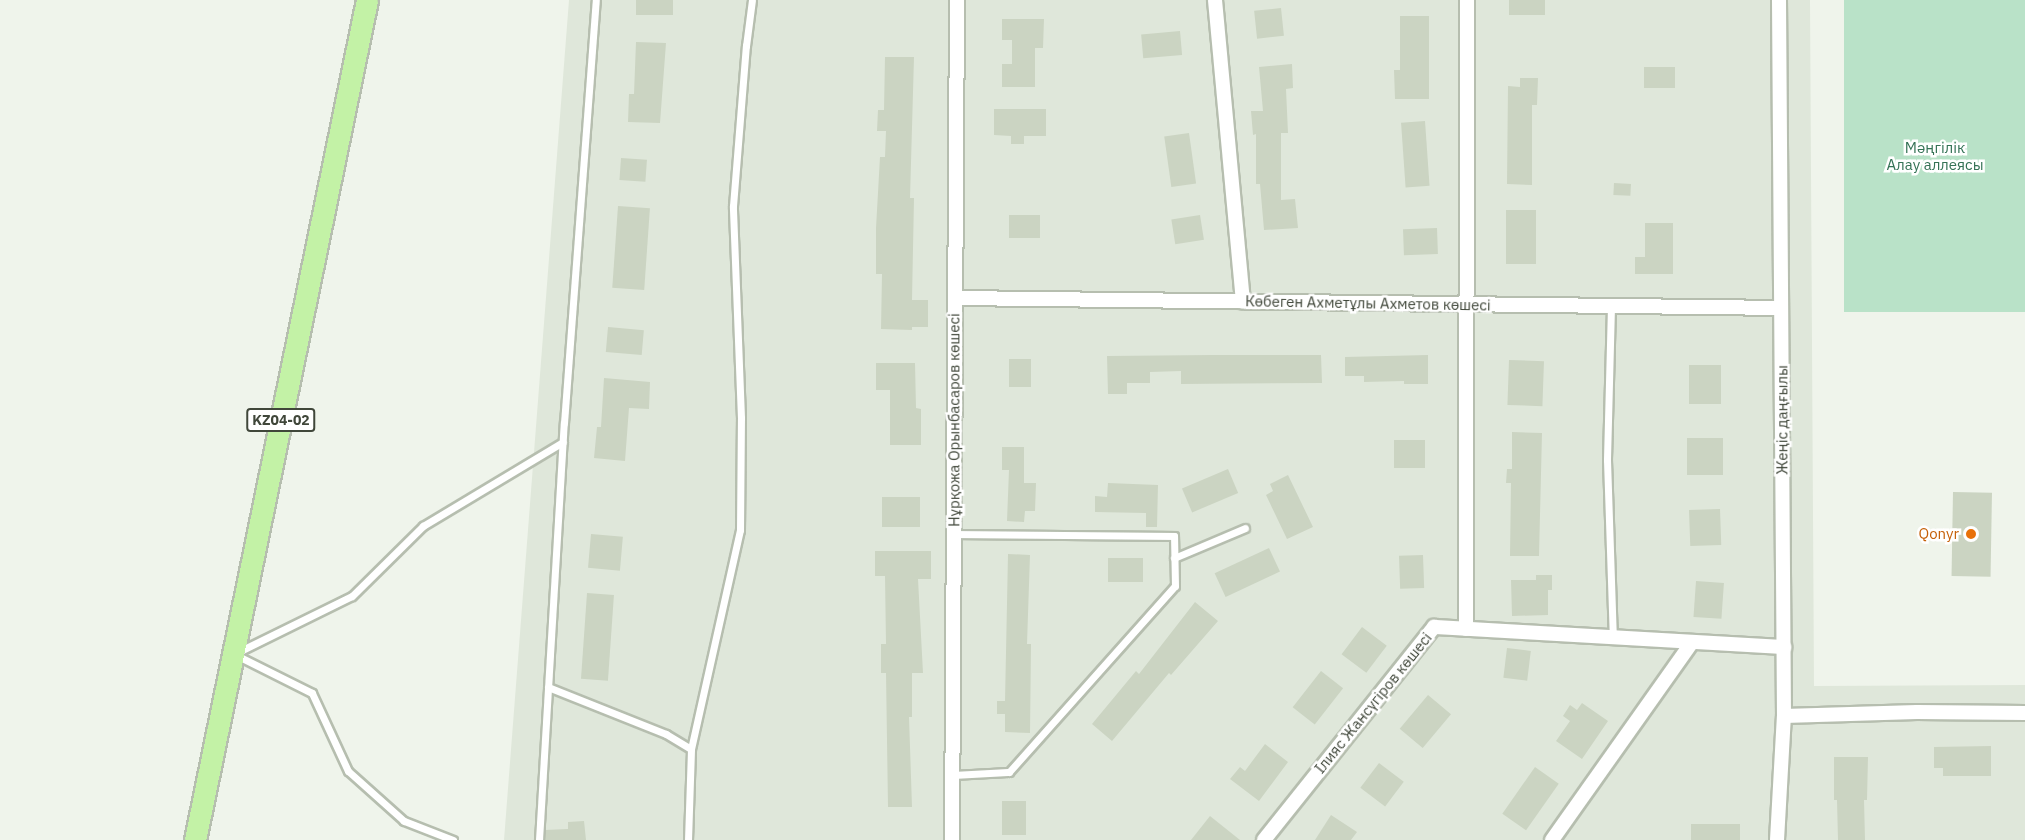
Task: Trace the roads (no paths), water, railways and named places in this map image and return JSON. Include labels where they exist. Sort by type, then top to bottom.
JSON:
[{"type":"main road","name":"KZ04-02","points":[[195,840],[367,0]]},
{"type":"street","name":"Нұрқожа Орынбасаров көшесі","points":[[952,840],[957,0]]},
{"type":"street","points":[[1215,0],[1243,302]]},
{"type":"street","points":[[1466,629],[1467,0]]},
{"type":"street","name":"Жеңіс даңғылы","points":[[1778,840],[1784,716],[1779,0]]},
{"type":"street","name":"Көбеген Ахметұлы Ахметов көшесі","points":[[955,298],[1781,308]]},
{"type":"street","name":"Ілияс Жансүгіров көшесі","points":[[1264,840],[1434,627],[1784,647]]},
{"type":"street","points":[[1552,840],[1692,642]]},
{"type":"street","points":[[1784,716],[1917,712],[2025,713]]},
{"type":"lane","points":[[538,840],[563,442],[596,0]]},
{"type":"lane","points":[[687,840],[691,749],[740,530],[741,418],[734,206],[746,45],[752,0]]},
{"type":"lane","points":[[1611,306],[1607,460],[1613,637]]},
{"type":"lane","points":[[234,654],[352,596],[423,526],[563,442]]},
{"type":"lane","points":[[1174,558],[1245,528]]},
{"type":"lane","points":[[952,775],[1009,772],[1176,586],[1174,536],[954,534]]},
{"type":"lane","points":[[234,654],[312,693],[348,771],[404,821],[453,840]]},
{"type":"lane","points":[[548,687],[666,734],[691,749]]},
{"type":"place","name":"Qonyr","points":[[1971,534]]},
{"type":"park label","name":"Мәңгілік Алау аллеясы","points":[[1935,156]]}]
